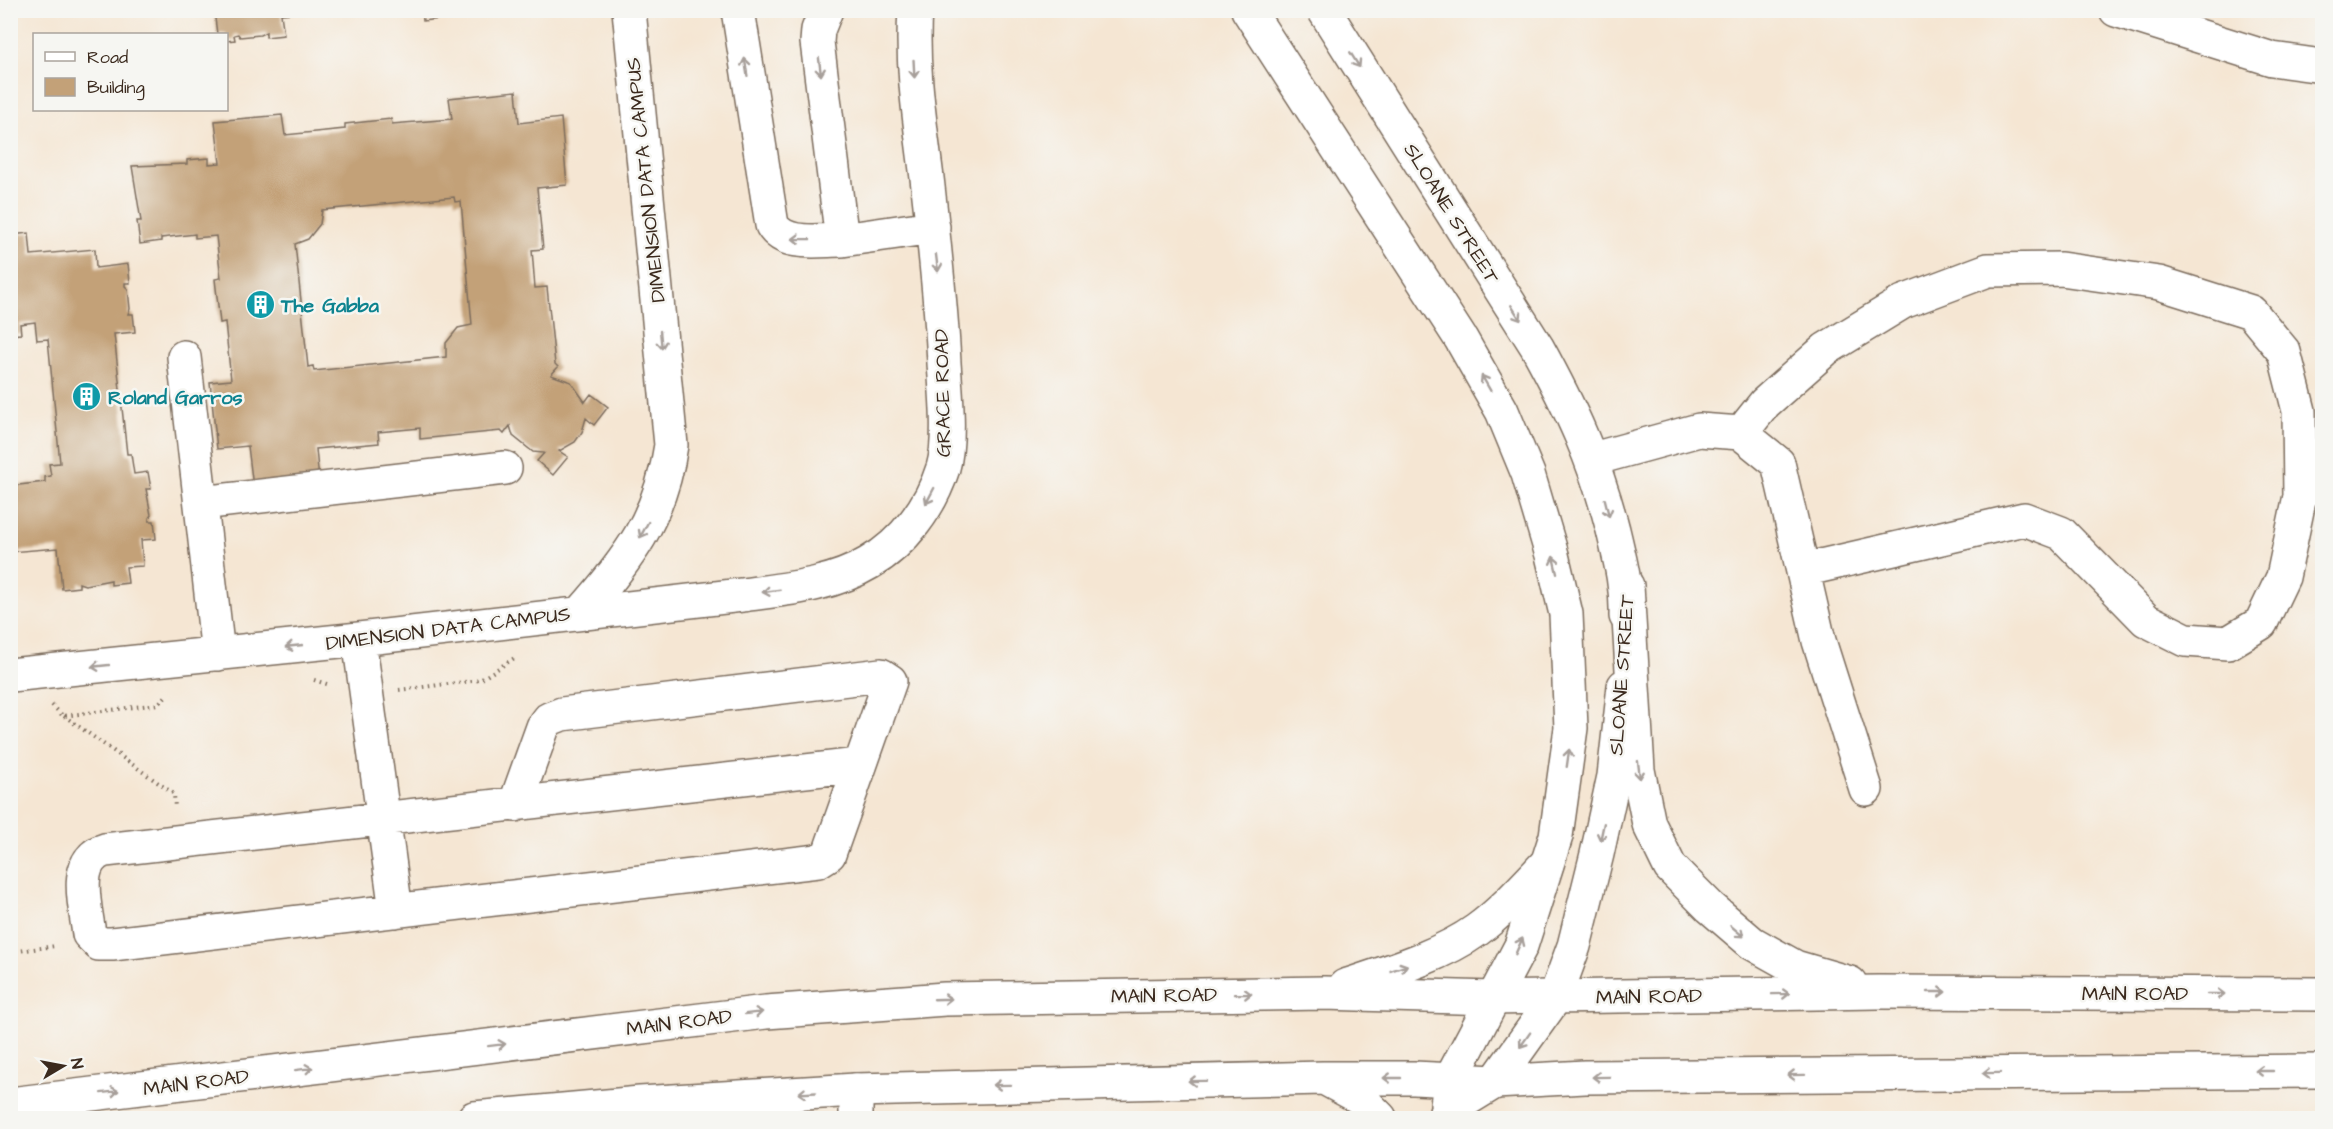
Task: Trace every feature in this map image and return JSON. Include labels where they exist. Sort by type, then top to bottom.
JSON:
[{"type":"main road","name":"DIMENSION DATA CAMPUS","points":[[10,675],[359,639],[581,613],[625,561],[650,520],[666,477],[671,444],[629,10]]},
{"type":"main road","points":[[738,10],[772,225],[782,236],[790,239],[842,240],[933,227]]},
{"type":"main road","points":[[826,10],[818,30],[817,42],[842,240]]},
{"type":"main road","name":"GRACE ROAD","points":[[581,613],[805,586],[843,576],[869,563],[895,544],[915,521],[931,496],[943,466],[946,396],[939,274],[915,82],[915,10]]},
{"type":"main road","points":[[1248,10],[1461,339],[1502,411],[1528,474],[1552,555],[1566,614],[1570,660],[1571,728],[1556,836],[1521,946],[1492,998],[1447,1104]]},
{"type":"main road","name":"SLOANE STREET","points":[[1324,10],[1537,347],[1564,397],[1593,459],[1627,586],[1624,686],[1614,776],[1574,946],[1555,998],[1495,1082]]},
{"type":"main road","points":[[2116,10],[2272,59],[2322,66]]},
{"type":"main road","points":[[1742,433],[1765,403],[1826,349],[1904,302],[1988,270],[2061,269],[2159,283],[2252,312],[2284,352],[2299,411],[2300,496],[2283,577],[2261,623],[2228,643],[2186,640],[2146,620],[2061,533],[2024,519],[1803,570]]},
{"type":"main road","points":[[184,357],[218,654]]},
{"type":"main road","points":[[1593,459],[1699,430],[1742,433],[1778,463],[1819,642],[1866,789]]},
{"type":"main road","points":[[201,503],[505,468]]},
{"type":"main road","points":[[1627,586],[1638,770],[1649,824],[1670,867],[1710,908],[1752,943],[1795,967],[1878,992]]},
{"type":"main road","points":[[359,639],[396,911]]},
{"type":"main road","points":[[514,805],[543,727],[549,718],[562,714],[881,675],[886,677],[890,685],[859,765],[829,854],[819,861],[112,944],[93,940],[89,934],[83,872],[95,853],[105,850],[384,820],[514,805],[859,765]]},
{"type":"main road","points":[[1324,993],[1415,962],[1476,931],[1515,897],[1547,863]]},
{"type":"main road","name":"MAIN ROAD","points":[[10,1104],[766,1011],[861,1003],[999,998],[1324,993],[1492,998],[1878,992],[2322,994]]},
{"type":"main road","points":[[1447,1104],[1495,1082],[1585,1077],[2322,1071]]},
{"type":"main road","points":[[474,1119],[640,1102],[856,1104],[1323,1078],[1414,1078],[1447,1104]]},
{"type":"main road","points":[[1323,1078],[1359,1097],[1380,1119]]},
{"type":"path","points":[[63,716],[174,795],[178,842]]},
{"type":"path","points":[[10,952],[93,940]]},
{"type":"building","points":[[214,10],[304,10],[304,12],[281,14],[284,35],[266,37],[266,32],[260,35],[240,37],[238,34],[234,35],[235,40],[228,41],[228,33],[217,33]]},
{"type":"building","points":[[422,10],[469,10],[466,14],[439,14],[440,19],[423,21]]},
{"type":"building","points":[[471,10],[488,10],[489,14],[471,16]]},
{"type":"building","name":"The Gabba","points":[[516,91],[519,123],[561,118],[567,185],[537,188],[543,249],[532,250],[535,288],[547,287],[555,364],[558,367],[551,375],[571,382],[585,402],[591,394],[608,407],[594,425],[586,418],[582,432],[575,442],[559,451],[568,457],[553,475],[537,461],[544,453],[533,452],[513,436],[510,426],[504,434],[501,431],[420,439],[420,428],[378,432],[379,443],[316,449],[319,480],[253,487],[248,446],[217,449],[210,382],[231,380],[225,322],[220,323],[215,279],[221,278],[216,236],[195,238],[195,234],[161,238],[161,241],[140,244],[137,221],[141,221],[132,166],[187,164],[187,160],[209,158],[209,164],[220,163],[215,121],[282,115],[285,135],[345,129],[345,124],[391,119],[392,124],[452,119],[449,98]],"holes":[[[454,197],[455,202],[461,201],[472,325],[458,328],[446,343],[446,357],[314,371],[313,366],[308,367],[295,244],[308,239],[320,224],[322,210]]]},
{"type":"building","name":"Roland Garros","points":[[29,233],[31,255],[95,249],[96,268],[128,264],[130,283],[125,283],[125,286],[128,289],[130,309],[128,314],[133,314],[135,332],[114,334],[127,454],[131,454],[134,474],[148,472],[151,489],[146,489],[151,515],[149,521],[154,521],[156,539],[141,540],[143,566],[126,567],[128,583],[111,585],[111,580],[85,585],[79,583],[79,587],[62,589],[58,548],[10,552],[10,486],[45,482],[45,477],[51,476],[49,464],[60,463],[48,339],[37,340],[35,322],[20,324],[21,334],[10,335],[11,235]]},
{"type":"place","name":"The Gabba","points":[[260,305]]},
{"type":"place","name":"Roland Garros","points":[[87,397]]}]
